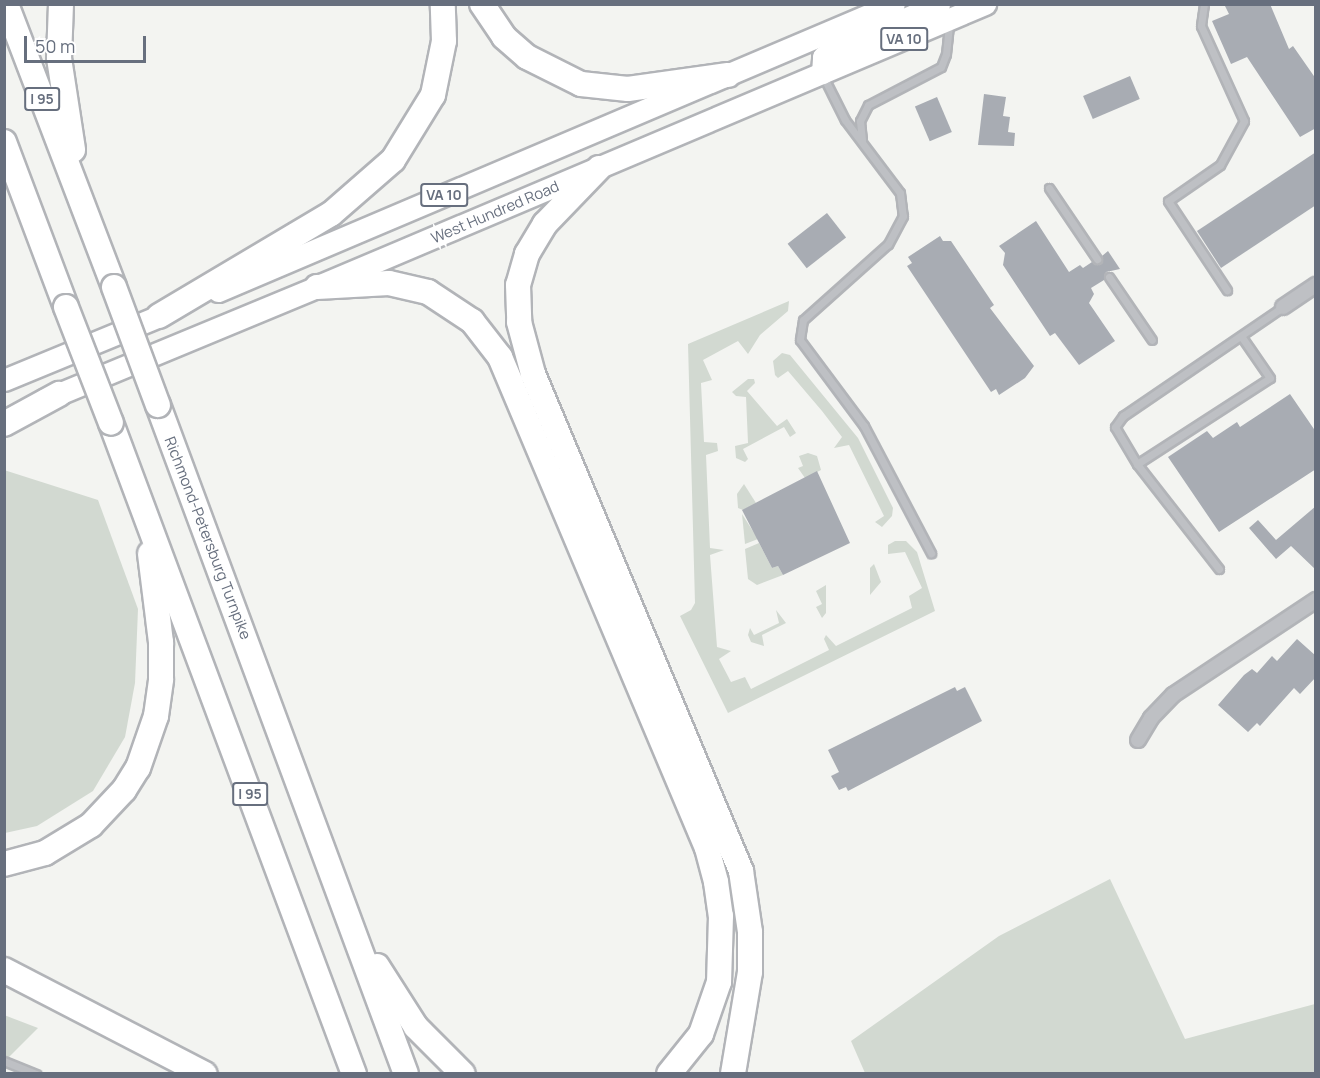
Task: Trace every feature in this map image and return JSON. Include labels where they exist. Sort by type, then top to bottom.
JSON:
[{"type":"highway","name":"Richmond-Petersburg Turnpike","points":[[6,4],[80,194],[406,1074]]},
{"type":"highway","points":[[61,4],[59,58],[80,194]]},
{"type":"highway","points":[[159,316],[331,214],[393,160],[433,96],[444,41],[442,4]]},
{"type":"highway","points":[[482,4],[504,37],[527,57],[581,84],[628,89],[728,75]]},
{"type":"highway","name":"I 95","points":[[4,142],[354,1074]]},
{"type":"highway","points":[[599,168],[535,238],[518,285],[519,322],[533,374],[741,871],[750,932],[750,972],[733,1074]]},
{"type":"highway","points":[[317,286],[389,283],[428,292],[472,321],[500,357],[707,848],[716,882],[721,916],[719,982],[701,1034],[669,1074]]},
{"type":"highway","points":[[4,424],[59,394]]},
{"type":"highway","points":[[4,864],[45,853],[91,825],[124,790],[147,746],[161,679],[161,642],[146,516]]},
{"type":"highway","points":[[349,919],[416,1027],[463,1074]]},
{"type":"highway","points":[[4,970],[205,1074]]},
{"type":"main road","name":"VA 10","points":[[4,380],[894,4]]},
{"type":"main road","points":[[822,73],[823,57],[831,51],[944,12],[985,4]]},
{"type":"main road","name":"West Hundred Road","points":[[4,417],[822,73]]},
{"type":"street","points":[[1283,307],[1316,285]]},
{"type":"street","points":[[1138,740],[1151,718],[1173,695],[1316,600]]},
{"type":"lane","points":[[1204,4],[1201,26],[1244,121],[1220,165],[1168,201],[1227,290]]},
{"type":"lane","points":[[862,140],[860,122],[868,105],[941,67],[946,54],[944,12]]},
{"type":"lane","points":[[822,73],[844,120],[862,140],[900,193],[903,216],[900,228],[888,244],[803,320],[800,340],[864,426],[931,553]]},
{"type":"lane","points":[[1049,188],[1097,259]]},
{"type":"lane","points":[[1109,277],[1152,340]]},
{"type":"lane","points":[[1219,569],[1137,464],[1115,427],[1124,416],[1283,307]]},
{"type":"lane","points":[[1137,464],[1270,378],[1241,336]]},
{"type":"lane","points":[[4,1061],[36,1074]]},
{"type":"shaded area","points":[[789,301],[788,311],[760,335],[748,354],[738,341],[703,360],[712,380],[701,383],[704,442],[717,443],[718,451],[706,455],[710,548],[724,550],[710,555],[717,647],[731,651],[719,659],[731,682],[745,677],[751,689],[829,650],[824,639],[826,635],[836,646],[912,608],[909,596],[922,588],[905,552],[888,554],[888,545],[895,541],[906,541],[917,552],[935,611],[728,713],[680,616],[691,610],[695,603],[688,344]]},
{"type":"shaded area","points":[[782,353],[790,355],[858,438],[893,508],[892,516],[882,527],[875,522],[884,516],[849,445],[834,448],[842,437],[822,411],[788,371],[778,378],[775,375],[773,361]]},
{"type":"shaded area","points":[[748,379],[754,379],[755,383],[747,391],[777,426],[787,419],[796,433],[790,437],[784,427],[743,449],[748,459],[745,462],[736,458],[735,446],[748,443],[746,397],[736,396],[732,392]]},
{"type":"shaded area","points":[[808,453],[817,456],[821,470],[805,478],[798,468],[803,466],[799,456]]},
{"type":"shaded area","points":[[4,470],[98,500],[138,609],[135,683],[125,737],[93,791],[37,826],[5,833]]},
{"type":"shaded area","points":[[744,484],[756,503],[743,510],[738,508],[737,494]]},
{"type":"shaded area","points":[[742,514],[758,539],[745,544]]},
{"type":"shaded area","points":[[759,543],[772,568],[778,566],[783,575],[757,585],[748,579],[745,549]]},
{"type":"shaded area","points":[[874,564],[881,582],[870,595],[870,568]]},
{"type":"shaded area","points":[[826,585],[826,613],[822,618],[816,607],[822,604],[816,591]]},
{"type":"shaded area","points":[[776,610],[786,623],[762,635],[764,646],[751,642],[748,635],[750,628],[754,635],[779,623]]},
{"type":"shaded area","points":[[1110,879],[1185,1039],[1315,1004],[1315,1073],[865,1073],[851,1041],[999,936]]},
{"type":"shaded area","points":[[4,1015],[38,1028],[5,1061],[4,1061]]},
{"type":"building","points":[[1224,4],[1270,4],[1289,49],[1293,46],[1316,79],[1316,128],[1300,137],[1247,57],[1231,64],[1212,21],[1229,14]]},
{"type":"building","points":[[1130,76],[1140,99],[1093,119],[1083,96]]},
{"type":"building","points":[[984,94],[1006,97],[1003,116],[1010,117],[1008,132],[1015,133],[1014,146],[978,145]]},
{"type":"building","points":[[937,97],[952,132],[930,141],[915,106]]},
{"type":"building","points":[[1316,152],[1316,205],[1221,268],[1197,231]]},
{"type":"building","points":[[827,213],[846,237],[807,268],[788,244]]},
{"type":"building","points":[[1036,221],[1069,272],[1080,265],[1083,268],[1092,262],[1100,264],[1102,256],[1108,251],[1120,269],[1106,272],[1104,280],[1091,288],[1094,294],[1089,303],[1115,341],[1079,365],[1055,333],[1050,336],[1003,265],[1005,253],[999,246]]},
{"type":"building","points":[[940,236],[943,241],[951,241],[994,305],[990,308],[1034,366],[1025,378],[999,395],[996,389],[991,392],[907,266],[912,263],[908,257]]},
{"type":"building","points":[[1290,394],[1316,432],[1316,469],[1219,532],[1168,457],[1207,431],[1213,438],[1237,422],[1240,427]]},
{"type":"building","points":[[817,471],[850,543],[783,575],[778,566],[772,568],[742,510]]},
{"type":"building","points":[[1316,506],[1316,570],[1291,546],[1276,559],[1249,528],[1258,520],[1276,540]]},
{"type":"building","points":[[1297,639],[1316,656],[1316,677],[1300,694],[1294,688],[1260,726],[1257,723],[1248,732],[1218,705],[1244,675],[1252,669],[1257,673],[1272,656],[1277,661]]},
{"type":"building","points":[[955,687],[957,691],[965,687],[982,721],[848,791],[846,787],[839,790],[831,776],[839,772],[828,750]]}]
